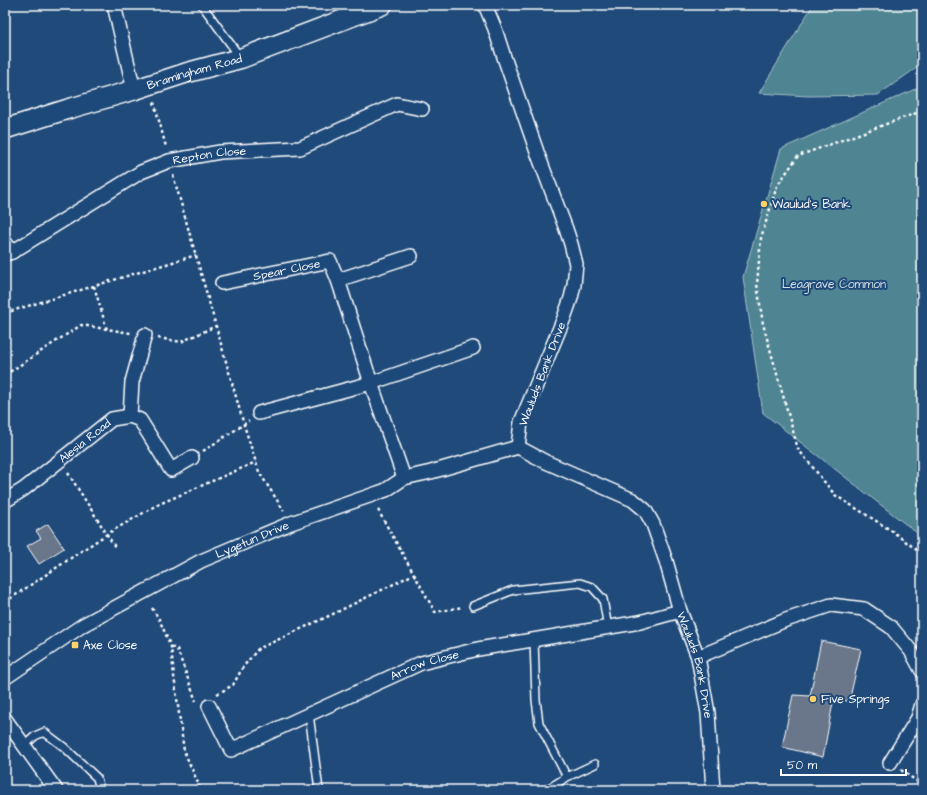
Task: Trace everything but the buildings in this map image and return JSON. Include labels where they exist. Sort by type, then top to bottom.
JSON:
[{"type":"street","points":[[114,5],[134,90]]},
{"type":"street","name":"Bramingham Road","points":[[5,130],[186,73],[242,58],[382,5]]},
{"type":"street","name":"Wauluds Bank Drive","points":[[485,5],[495,29],[537,152],[566,229],[576,264],[571,298],[521,422],[518,447],[546,462],[633,500],[645,510],[653,524],[680,611],[698,657],[708,713],[713,790]]},
{"type":"street","name":"Repton Close","points":[[7,249],[141,172],[169,161],[220,152],[300,148],[397,104],[422,109]]},
{"type":"street","points":[[338,280],[411,256]]},
{"type":"street","name":"Spear Close","points":[[222,284],[330,261],[338,280],[371,383],[404,478]]},
{"type":"street","points":[[145,335],[132,382],[130,416],[140,420],[171,470],[192,458]]},
{"type":"street","points":[[259,413],[371,383],[473,348]]},
{"type":"street","name":"Alesia Road","points":[[5,501],[24,489],[112,419],[130,416]]},
{"type":"street","name":"Lygetun Drive","points":[[5,678],[83,626],[201,562],[291,523],[386,490],[404,478],[431,472],[518,447]]},
{"type":"street","points":[[698,657],[786,620],[831,605],[864,609],[891,627],[911,652],[922,671]]},
{"type":"street","name":"Arrow Close","points":[[207,703],[231,750],[421,663],[478,650],[640,622],[680,611]]},
{"type":"street","points":[[890,763],[920,719],[922,704]]},
{"type":"street","points":[[5,719],[56,790]]},
{"type":"lane","points":[[202,5],[242,58]]},
{"type":"lane","points":[[473,606],[513,590],[580,583],[592,587],[603,599],[608,628]]},
{"type":"lane","points":[[534,640],[536,700],[539,723],[567,778]]},
{"type":"lane","points":[[309,714],[319,790]]},
{"type":"lane","points":[[24,746],[34,736],[44,732],[64,747],[98,778],[100,790]]},
{"type":"lane","points":[[546,790],[595,764]]},
{"type":"path","points":[[922,111],[798,156],[777,186],[761,238],[757,284],[763,324],[798,449],[835,495],[892,531],[922,554]]},
{"type":"path","points":[[5,313],[196,255]]},
{"type":"path","points":[[94,286],[107,330]]},
{"type":"path","points":[[5,375],[81,325],[181,342],[216,326]]},
{"type":"path","points":[[192,458],[244,425],[259,413]]},
{"type":"path","points":[[60,461],[115,547]]},
{"type":"path","points":[[5,602],[107,534],[157,505],[256,462]]},
{"type":"path","points":[[375,494],[379,512],[435,612],[473,606]]},
{"type":"path","points":[[171,647],[177,649],[196,702],[207,703],[232,685],[243,667],[258,649],[414,574]]},
{"type":"path","points":[[152,608],[159,619],[171,647],[184,751],[201,790]]},
{"type":"path","points":[[890,763],[922,785]]},
{"type":"green space","points":[[813,5],[922,5],[922,64],[878,95],[808,96],[759,93]]},
{"type":"green space","name":"Leagrave Common","points":[[922,86],[922,537],[763,413],[743,277],[781,149]]},
{"type":"place","name":"Waulud's Bank","points":[[764,204]]},
{"type":"place","name":"Axe Close","points":[[75,645]]},
{"type":"place","name":"Five Springs","points":[[813,699]]}]
